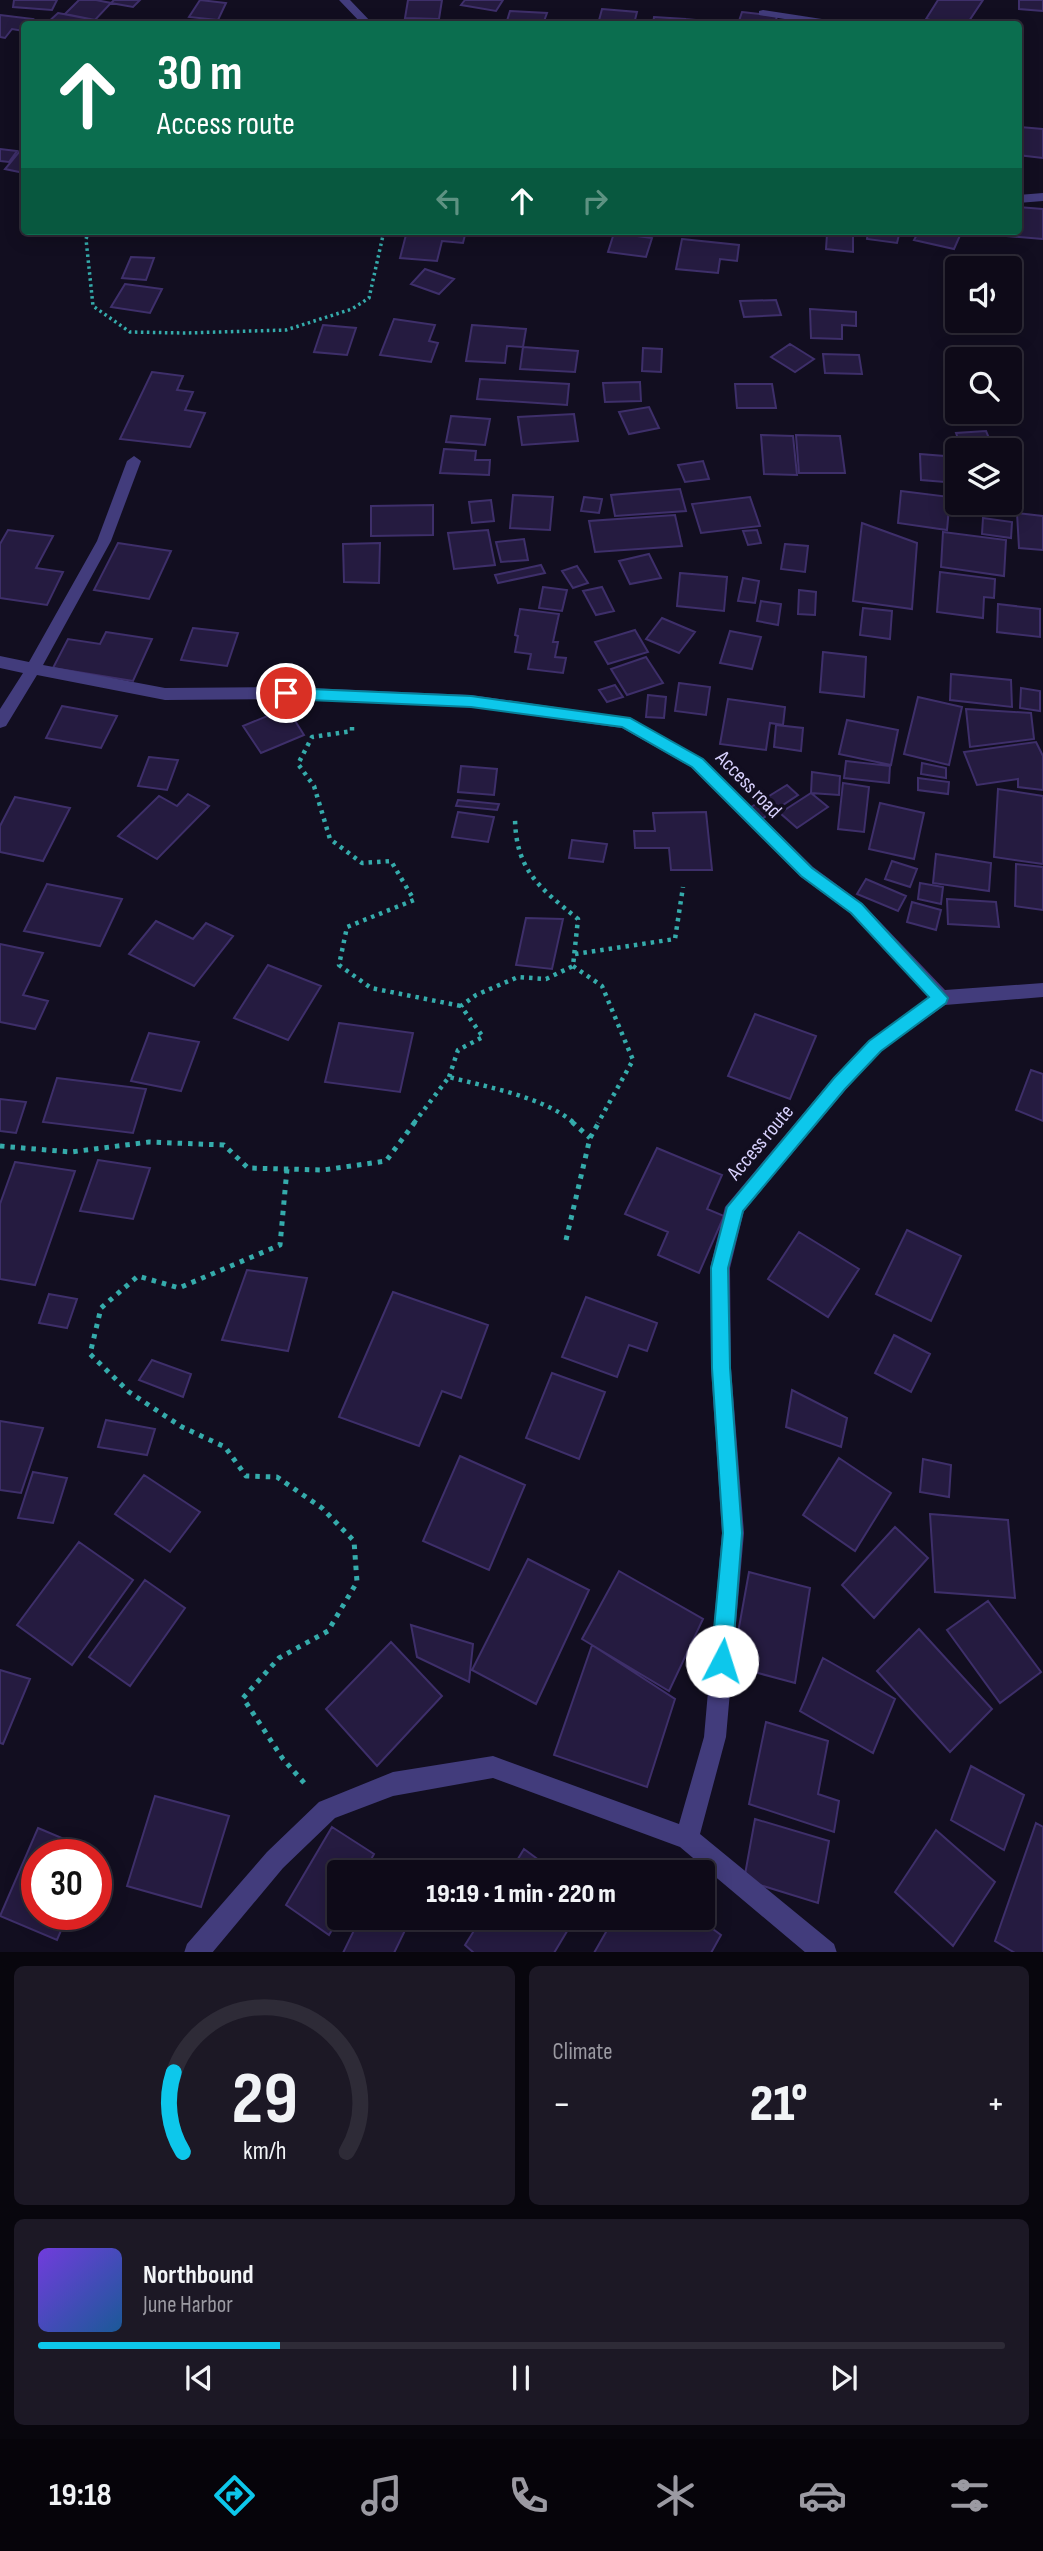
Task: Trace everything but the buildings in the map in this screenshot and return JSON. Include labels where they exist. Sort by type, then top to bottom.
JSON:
[{"type":"street","points":[[344,0],[365,21]]},
{"type":"street","points":[[763,13],[815,21]]},
{"type":"street","points":[[1022,199],[1043,197]]},
{"type":"street","points":[[0,722],[33,669],[104,541],[134,461]]},
{"type":"street","name":"Access road","points":[[0,662],[165,694],[286,693],[471,701],[625,722],[697,763],[807,872],[856,908],[940,998]]},
{"type":"street","points":[[940,998],[1043,990]]},
{"type":"street","name":"Access route","points":[[687,1838],[715,1737],[733,1533],[721,1368],[720,1268],[735,1207],[839,1083],[875,1046],[940,998]]},
{"type":"street","points":[[197,1952],[275,1860],[327,1810],[393,1784],[493,1767],[687,1838],[825,1952]]},
{"type":"path","points":[[88,235],[93,306],[130,332],[185,333],[286,330],[352,309],[369,298],[383,235]]},
{"type":"path","points":[[0,1146],[71,1152],[149,1142],[224,1145],[248,1168],[323,1170],[386,1161],[449,1077],[458,1050],[483,1037],[461,1006],[370,988],[339,965],[347,927],[414,900],[391,861],[362,863],[330,839],[314,786],[298,764],[312,737],[352,731],[356,709],[343,696]]},
{"type":"path","points":[[515,816],[513,841],[523,868],[578,919],[573,966]]},
{"type":"path","points":[[575,954],[675,939],[683,887]]},
{"type":"path","points":[[461,1006],[476,995],[518,977],[546,979],[573,966]]},
{"type":"path","points":[[566,1240],[590,1139],[633,1060],[602,986],[573,966]]},
{"type":"path","points":[[449,1077],[506,1092],[563,1114],[590,1139]]},
{"type":"path","points":[[287,1169],[280,1245],[179,1288],[138,1276],[101,1308],[90,1354],[129,1392],[182,1427],[225,1447],[246,1476],[277,1477],[322,1508],[354,1541],[357,1582],[328,1631],[279,1658],[243,1698],[282,1759],[327,1810]]},
{"type":"route","points":[[286,693],[471,701],[625,722],[697,763],[757,826],[807,872],[856,908],[940,998],[875,1046],[839,1083],[735,1207],[720,1268],[721,1368],[733,1533],[722,1661]]}]
